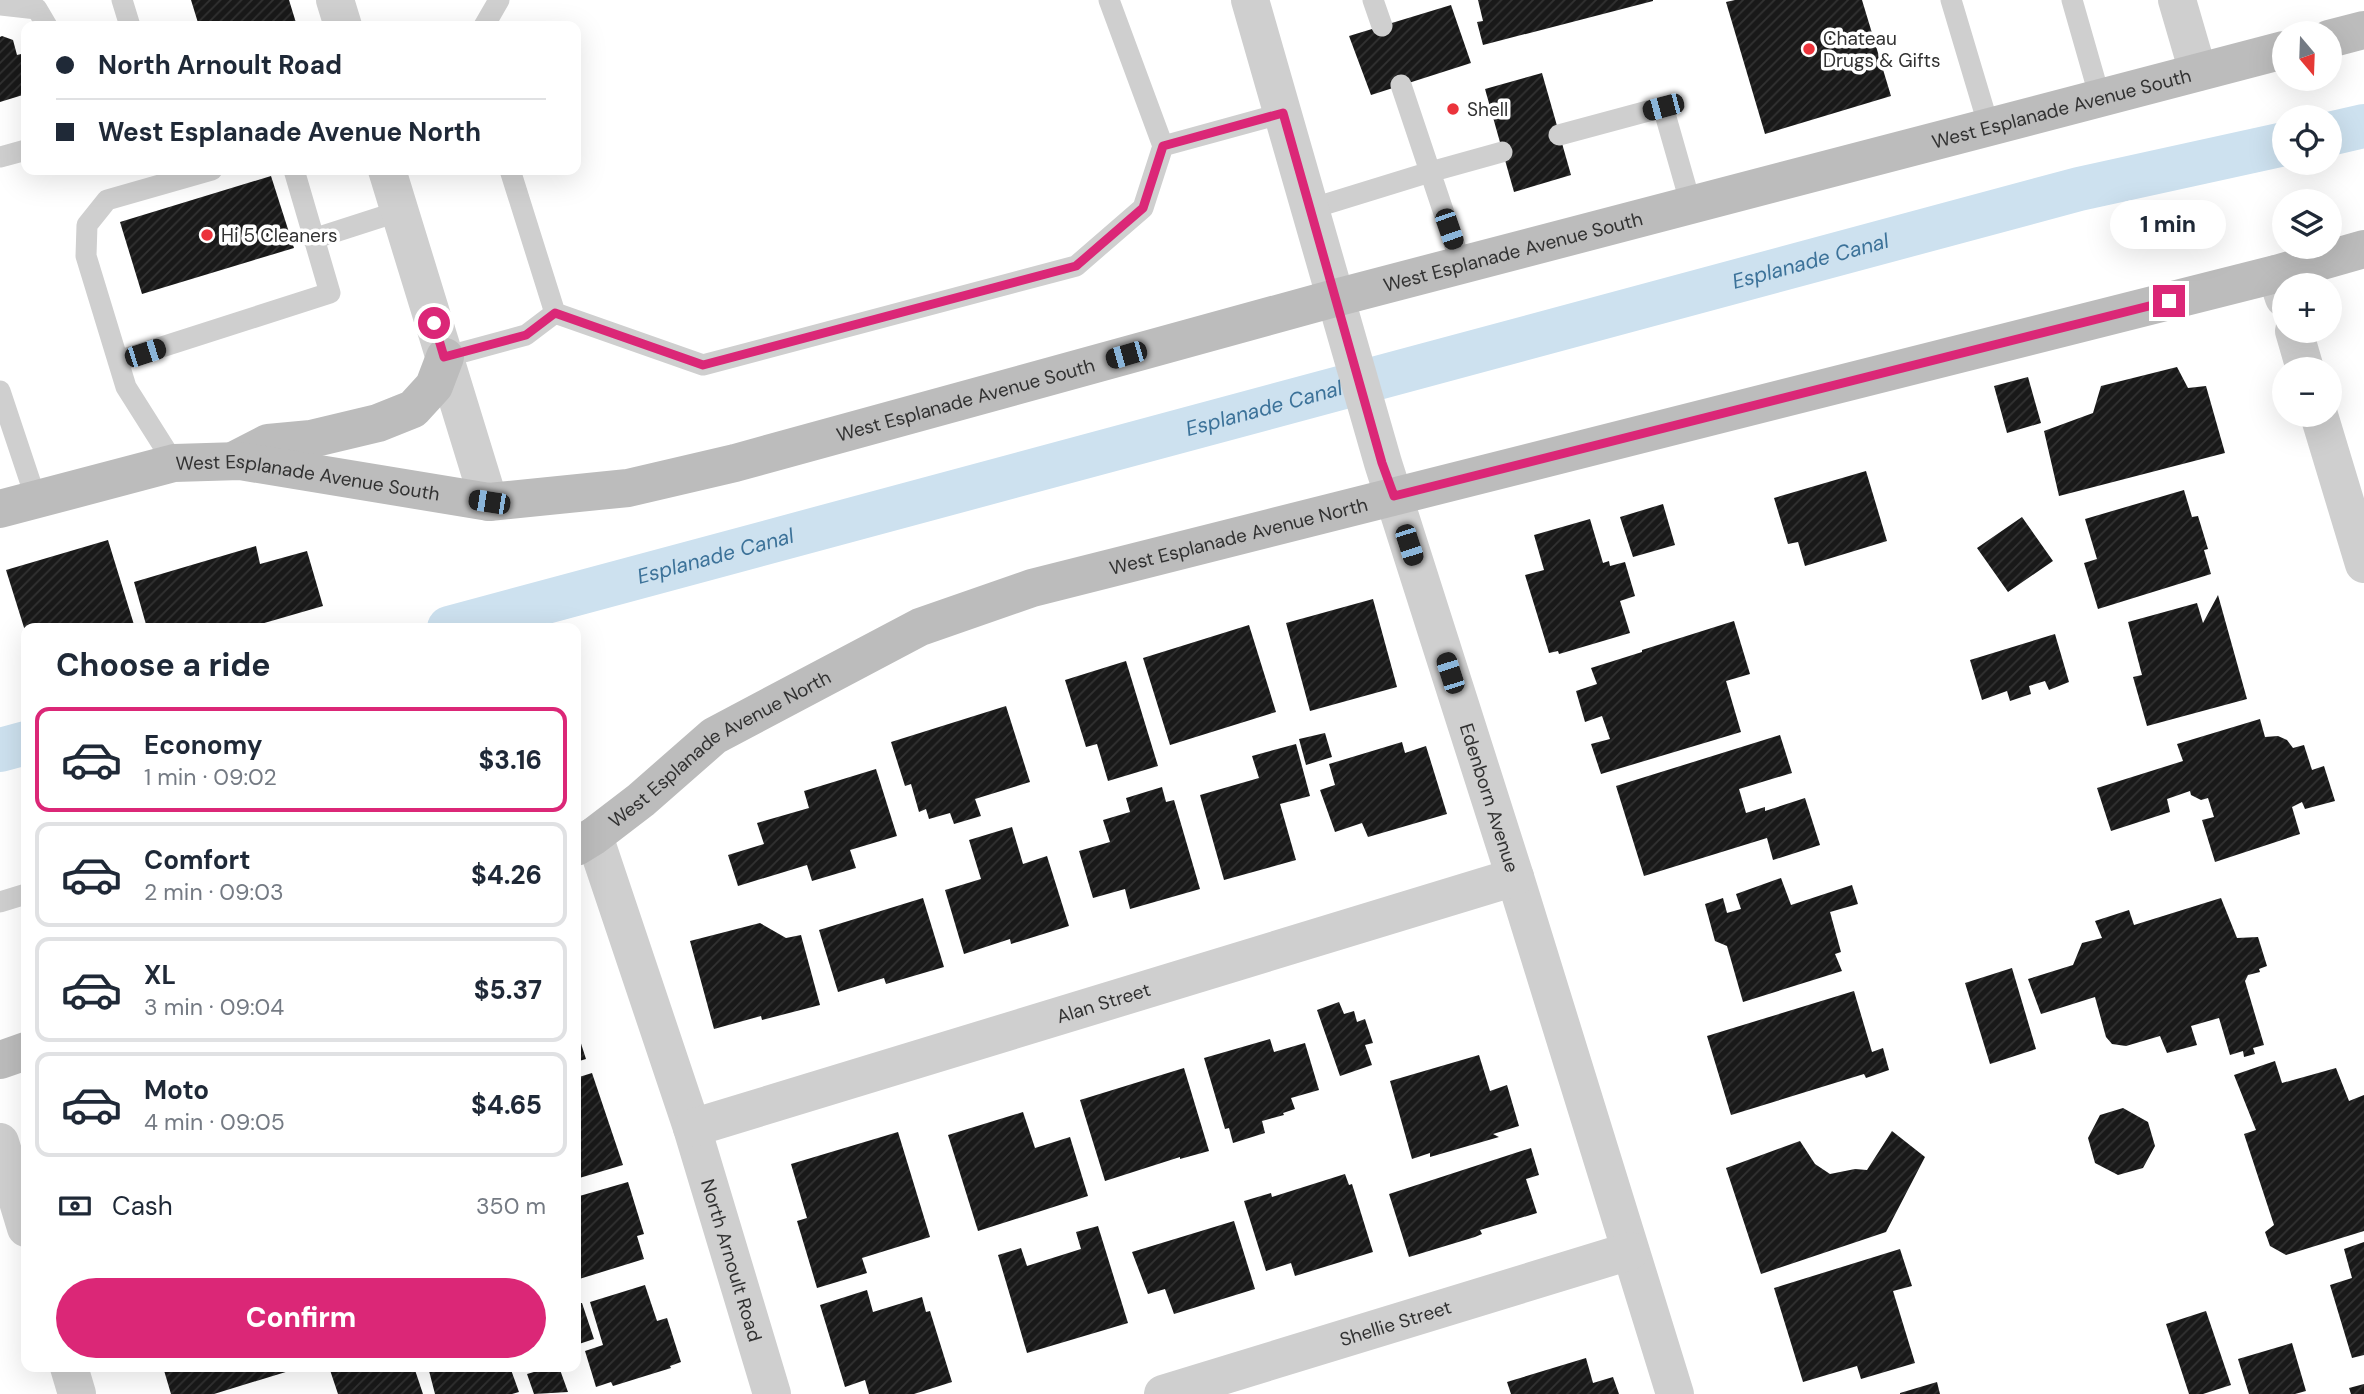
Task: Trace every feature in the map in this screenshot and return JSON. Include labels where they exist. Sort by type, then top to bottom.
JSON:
[{"type":"main road","points":[[2342,36],[2364,30]]},
{"type":"main road","name":"West Esplanade Avenue South","points":[[18,504],[174,463],[231,461],[489,502],[628,488],[735,463],[1461,264],[2272,53]]},
{"type":"main road","name":"West Esplanade Avenue North","points":[[2310,273],[2364,249]]},
{"type":"main road","name":"West Esplanade Avenue North","points":[[585,841],[641,800],[713,736],[920,627],[1032,588],[1388,480],[2272,288]]},
{"type":"main road","points":[[231,461],[268,443],[311,439],[351,430],[413,409],[434,386],[444,357]]},
{"type":"main road","points":[[0,1060],[21,1053]]},
{"type":"street","points":[[335,0],[341,21]]},
{"type":"street","name":"Edenborn Avenue","points":[[1250,0],[1388,480],[1515,877],[1675,1394]]},
{"type":"street","points":[[2177,0],[2198,72]]},
{"type":"street","points":[[389,175],[489,502]]},
{"type":"street","points":[[2323,427],[2364,564]]},
{"type":"street","name":"North Arnoult Road","points":[[585,841],[692,1128],[772,1394]]},
{"type":"street","name":"Alan Street","points":[[692,1128],[1515,877]]},
{"type":"street","points":[[0,1142],[21,1211]]},
{"type":"street","name":"Shellie Street","points":[[1163,1394],[1630,1251]]},
{"type":"street","points":[[70,1372],[77,1394]]},
{"type":"lane","points":[[122,0],[128,21]]},
{"type":"lane","points":[[487,21],[499,0]]},
{"type":"lane","points":[[555,313],[703,365],[1076,266],[1143,208],[1163,146],[1109,0]]},
{"type":"lane","points":[[1373,0],[1382,26]]},
{"type":"lane","points":[[1951,0],[1989,127]]},
{"type":"lane","points":[[2072,0],[2100,98]]},
{"type":"lane","points":[[1,3],[37,9],[44,21]]},
{"type":"lane","points":[[1401,85],[1461,264]]},
{"type":"lane","points":[[1559,135],[1663,107],[1691,205]]},
{"type":"lane","points":[[1163,146],[1283,113]]},
{"type":"lane","points":[[0,157],[21,151]]},
{"type":"lane","points":[[1310,209],[1502,152]]},
{"type":"lane","points":[[174,463],[126,387],[86,256],[86,225],[107,200],[194,175]]},
{"type":"lane","points":[[118,361],[330,293],[295,175]]},
{"type":"lane","points":[[512,175],[555,313]]},
{"type":"lane","points":[[313,239],[400,211]]},
{"type":"lane","points":[[444,357],[526,335],[555,313]]},
{"type":"lane","points":[[0,391],[18,504]]},
{"type":"lane","points":[[0,902],[21,896]]},
{"type":"building","points":[[191,0],[289,0],[295,21],[197,21]]},
{"type":"building","points":[[1478,0],[1653,1],[1483,45],[1477,22],[1483,21]]},
{"type":"building","name":"Chateau Drugs & Gifts","points":[[1862,0],[1891,96],[1765,134],[1726,2]]},
{"type":"building","points":[[1451,5],[1471,63],[1371,95],[1349,36]]},
{"type":"building","points":[[0,37],[13,40],[17,55],[21,54],[21,96],[0,102]]},
{"type":"building","points":[[1542,73],[1571,175],[1514,192],[1485,89]]},
{"type":"building","name":"Hi 5 Cleaners","points":[[271,176],[294,248],[142,294],[120,222]]},
{"type":"building","points":[[2177,367],[2188,388],[2206,386],[2225,453],[2059,496],[2044,431],[2093,413],[2101,386]]},
{"type":"building","points":[[2028,377],[2041,423],[2007,433],[1994,386]]},
{"type":"building","points":[[1866,471],[1887,541],[1805,566],[1798,542],[1788,544],[1774,498]]},
{"type":"building","points":[[2184,490],[2192,517],[2198,516],[2208,549],[2204,550],[2211,574],[2098,609],[2084,563],[2097,559],[2085,519]]},
{"type":"building","points":[[1663,504],[1675,545],[1633,557],[1620,517]]},
{"type":"building","points":[[2022,517],[2053,561],[2008,592],[1977,548]]},
{"type":"building","points":[[1590,519],[1603,563],[1609,561],[1610,566],[1625,562],[1635,596],[1620,601],[1630,633],[1559,654],[1558,651],[1549,653],[1525,575],[1544,570],[1534,535]]},
{"type":"building","points":[[108,540],[133,623],[23,623],[6,570]]},
{"type":"building","points":[[256,546],[260,564],[307,551],[323,606],[264,623],[146,623],[134,582]]},
{"type":"building","points":[[2218,595],[2247,699],[2147,726],[2133,677],[2142,675],[2128,622],[2197,603],[2203,623]]},
{"type":"building","points":[[1373,599],[1397,687],[1310,711],[1286,623]]},
{"type":"building","points":[[1734,621],[1750,674],[1726,681],[1741,732],[1601,774],[1591,744],[1610,739],[1602,716],[1585,722],[1576,691],[1597,684],[1591,668]]},
{"type":"building","points":[[1249,625],[1276,712],[1170,745],[1143,658]]},
{"type":"building","points":[[2055,634],[2069,682],[2049,690],[2045,681],[2029,686],[2031,694],[2010,701],[2007,691],[1982,700],[1970,660]]},
{"type":"building","points":[[1126,661],[1158,766],[1108,781],[1097,744],[1086,747],[1065,680]]},
{"type":"building","points":[[1006,706],[1030,782],[975,799],[981,816],[954,824],[950,813],[929,819],[926,809],[919,812],[911,784],[905,786],[891,742]]},
{"type":"building","points":[[2260,719],[2265,737],[2278,736],[2287,740],[2293,748],[2304,745],[2312,770],[2324,766],[2335,801],[2305,809],[2302,802],[2292,807],[2300,834],[2215,862],[2202,820],[2214,817],[2208,798],[2201,800],[2191,795],[2190,791],[2167,799],[2170,812],[2111,831],[2097,788],[2183,761],[2177,744]]},
{"type":"building","points":[[1325,733],[1332,757],[1306,765],[1299,739]]},
{"type":"building","points":[[1780,735],[1792,773],[1739,789],[1746,813],[1765,807],[1765,811],[1805,798],[1820,845],[1773,860],[1767,838],[1644,876],[1616,786]]},
{"type":"building","points":[[1402,742],[1405,753],[1426,746],[1447,814],[1368,837],[1362,823],[1335,832],[1320,790],[1335,785],[1329,764]]},
{"type":"building","points":[[1296,744],[1310,796],[1280,804],[1296,860],[1224,880],[1200,795],[1259,778],[1252,756]]},
{"type":"building","points":[[876,769],[897,836],[850,850],[856,868],[812,881],[807,865],[738,886],[728,855],[764,844],[757,823],[809,808],[804,791]]},
{"type":"building","points":[[1162,787],[1166,802],[1174,800],[1200,889],[1130,909],[1125,889],[1093,898],[1079,851],[1110,842],[1103,820],[1130,812],[1126,798]]},
{"type":"building","points":[[1012,827],[1023,864],[1047,856],[1069,926],[1011,944],[1010,939],[964,954],[945,890],[981,879],[969,840]]},
{"type":"building","points":[[1781,878],[1791,905],[1852,885],[1858,904],[1830,912],[1841,952],[1835,954],[1842,971],[1743,1002],[1727,946],[1715,941],[1705,904],[1723,898],[1727,913],[1741,909],[1736,894]]},
{"type":"building","points":[[923,898],[944,967],[886,984],[884,978],[838,992],[819,930]]},
{"type":"building","points":[[2221,898],[2237,938],[2258,937],[2267,966],[2259,969],[2260,972],[2248,975],[2245,981],[2264,1045],[2253,1048],[2255,1054],[2244,1057],[2243,1051],[2230,1055],[2219,1018],[2191,1026],[2197,1045],[2167,1053],[2160,1036],[2126,1046],[2112,1044],[2106,1037],[2095,997],[2041,1014],[2028,979],[2073,965],[2082,943],[2102,938],[2095,921],[2129,910],[2134,925]]},
{"type":"building","points":[[760,923],[786,938],[801,935],[820,1005],[762,1020],[761,1016],[714,1029],[690,941]]},
{"type":"building","points":[[2012,968],[2036,1049],[1990,1064],[1965,983]]},
{"type":"building","points":[[1854,991],[1872,1052],[1883,1048],[1889,1070],[1866,1078],[1864,1074],[1731,1115],[1707,1036]]},
{"type":"building","points":[[1339,1002],[1344,1014],[1354,1011],[1357,1022],[1365,1019],[1373,1043],[1365,1045],[1372,1065],[1340,1076],[1317,1010]]},
{"type":"building","points":[[1270,1039],[1274,1052],[1305,1043],[1319,1090],[1291,1098],[1295,1109],[1262,1121],[1265,1133],[1233,1143],[1229,1128],[1225,1129],[1204,1058]]},
{"type":"building","points":[[581,1044],[586,1059],[581,1060]]},
{"type":"building","points":[[1479,1055],[1490,1091],[1507,1085],[1519,1126],[1493,1134],[1499,1137],[1430,1157],[1430,1153],[1412,1159],[1390,1081]]},
{"type":"building","points":[[2275,1061],[2282,1083],[2336,1068],[2349,1101],[2364,1095],[2364,1231],[2286,1255],[2270,1246],[2265,1232],[2274,1225],[2244,1134],[2256,1130],[2234,1075]]},
{"type":"building","points":[[1184,1068],[1209,1151],[1180,1157],[1105,1181],[1080,1100]]},
{"type":"building","points":[[592,1073],[623,1165],[581,1178],[581,1076]]},
{"type":"building","points":[[2123,1108],[2148,1122],[2155,1146],[2143,1168],[2118,1175],[2095,1163],[2088,1138],[2100,1115]]},
{"type":"building","points":[[1023,1112],[1035,1148],[1070,1137],[1088,1196],[978,1231],[948,1135]]},
{"type":"building","points":[[1892,1131],[1925,1157],[1886,1232],[1761,1274],[1726,1168],[1800,1141],[1815,1164],[1830,1174],[1855,1169],[1867,1170]]},
{"type":"building","points":[[898,1132],[930,1237],[862,1258],[867,1273],[817,1288],[797,1221],[807,1218],[791,1164]]},
{"type":"building","points":[[1531,1148],[1539,1175],[1526,1179],[1537,1213],[1480,1230],[1482,1234],[1475,1237],[1409,1257],[1389,1194]]},
{"type":"building","points":[[1345,1174],[1349,1185],[1352,1184],[1373,1252],[1295,1276],[1291,1263],[1266,1271],[1244,1201],[1271,1193],[1272,1197]]},
{"type":"building","points":[[628,1182],[644,1234],[637,1236],[644,1259],[581,1278],[581,1196]]},
{"type":"building","points":[[1234,1221],[1255,1289],[1174,1314],[1165,1289],[1148,1294],[1132,1252]]},
{"type":"building","points":[[1098,1226],[1128,1323],[1027,1353],[998,1255],[1021,1248],[1027,1266],[1081,1249],[1076,1232]]},
{"type":"building","points":[[2364,1242],[2364,1355],[2352,1358],[2330,1285],[2352,1278],[2344,1249]]},
{"type":"building","points":[[1900,1249],[1912,1286],[1893,1291],[1915,1363],[1861,1379],[1857,1366],[1803,1382],[1774,1288]]},
{"type":"building","points":[[645,1285],[657,1321],[667,1318],[681,1362],[670,1366],[671,1368],[613,1386],[611,1382],[596,1387],[585,1351],[603,1345],[590,1302]]},
{"type":"building","points":[[867,1290],[873,1312],[922,1297],[926,1312],[930,1311],[952,1382],[914,1394],[869,1394],[865,1380],[845,1387],[820,1305]]},
{"type":"building","points":[[581,1303],[582,1303],[594,1339],[581,1343]]},
{"type":"building","points":[[2206,1311],[2231,1385],[2203,1394],[2189,1394],[2166,1324]]},
{"type":"building","points":[[2292,1343],[2306,1391],[2295,1394],[2249,1394],[2238,1359]]},
{"type":"building","points":[[1586,1358],[1593,1383],[1613,1377],[1619,1394],[1511,1394],[1507,1382]]},
{"type":"building","points":[[164,1372],[286,1372],[214,1394],[171,1394]]},
{"type":"building","points":[[331,1372],[416,1372],[423,1394],[338,1394]]},
{"type":"building","points":[[429,1372],[512,1372],[519,1392],[512,1394],[435,1394]]},
{"type":"building","points":[[561,1372],[568,1392],[534,1394],[527,1374]]},
{"type":"building","points":[[1937,1382],[1940,1394],[1900,1394],[1900,1393]]},
{"type":"building","points":[[2364,1384],[2364,1394],[2351,1394],[2349,1388]]},
{"type":"waterway","name":"Esplanade Canal","points":[[2342,131],[2364,126]]},
{"type":"waterway","name":"Esplanade Canal","points":[[468,623],[2079,189],[2272,147]]},
{"type":"waterway","name":"Esplanade Canal","points":[[0,750],[21,744]]},
{"type":"place","name":"Chateau Drugs & Gifts","points":[[1809,49]]},
{"type":"place","name":"Shell","points":[[1453,109]]},
{"type":"place","name":"Hi 5 Cleaners","points":[[207,235]]},
{"type":"route","points":[[434,323],[444,357],[526,335],[555,313],[703,365],[1076,266],[1143,208],[1163,146],[1283,113],[1382,463],[1394,496],[2169,301]]}]
